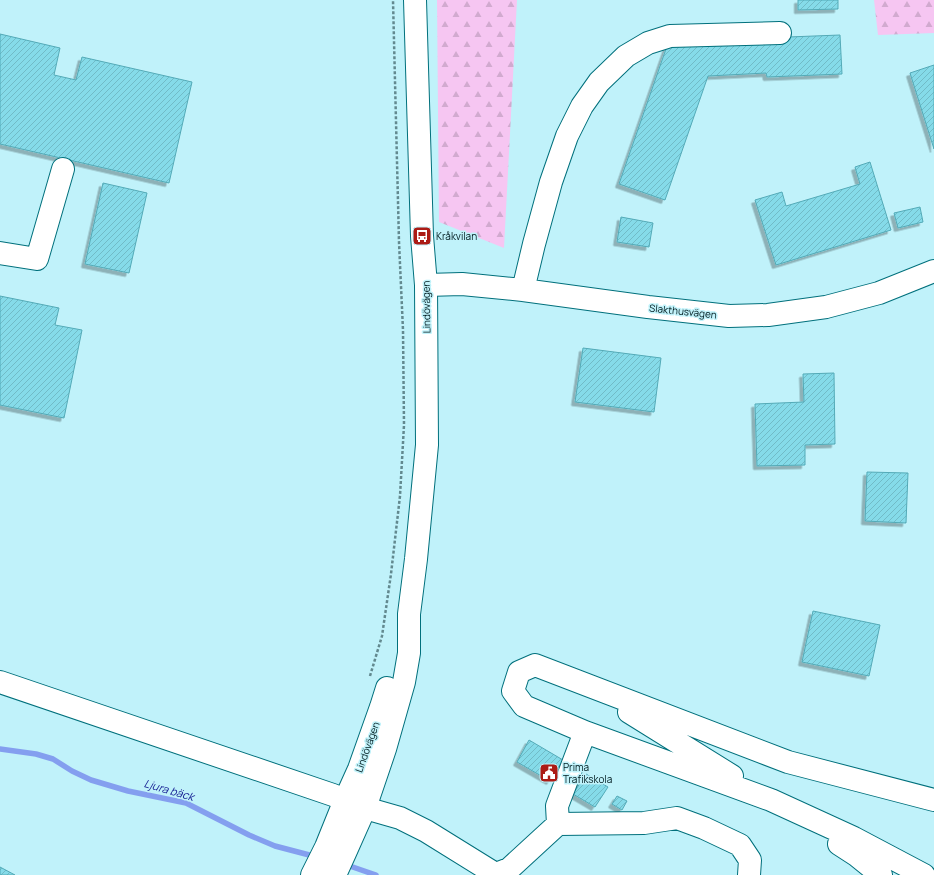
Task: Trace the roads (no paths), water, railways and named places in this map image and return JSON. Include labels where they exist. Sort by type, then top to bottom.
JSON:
[{"type":"main road","name":"Lindövägen","points":[[329,864],[365,808],[385,749],[404,682],[409,653],[409,614],[427,445],[426,285],[422,236],[415,0]]},
{"type":"main road","points":[[523,290],[551,182],[567,136],[582,106],[599,82],[626,56],[648,43],[670,36],[780,33]]},
{"type":"main road","points":[[0,253],[37,259],[63,169]]},
{"type":"main road","name":"Slakthusvägen","points":[[426,285],[462,284],[523,290],[648,307],[729,316],[768,315],[826,307],[879,293],[934,271]]},
{"type":"main road","name":"Lindövägen","points":[[329,864],[345,800],[359,770],[382,706],[396,652],[409,614]]},
{"type":"main road","points":[[924,875],[854,838],[771,800],[585,732],[524,706],[513,691],[519,672],[535,665],[788,762],[934,800]]},
{"type":"main road","points":[[0,682],[333,795],[365,808],[400,818],[426,831],[497,875],[509,869],[558,824],[644,823],[677,818],[704,828],[740,845],[750,860],[749,875]]},
{"type":"main road","points":[[586,685],[771,800],[856,855],[881,875]]},
{"type":"main road","points":[[558,824],[557,806],[585,732]]},
{"type":"waterway","name":"Ljura bäck","points":[[0,749],[36,754],[53,759],[72,771],[91,780],[128,791],[186,803],[249,835],[275,846],[317,857]]},
{"type":"waterway","name":"Ljura bäck","points":[[344,864],[376,875]]},
{"type":"place","name":"Kråkvilan","points":[[422,236]]},
{"type":"place","name":"Prima Trafikskola","points":[[549,773]]}]
